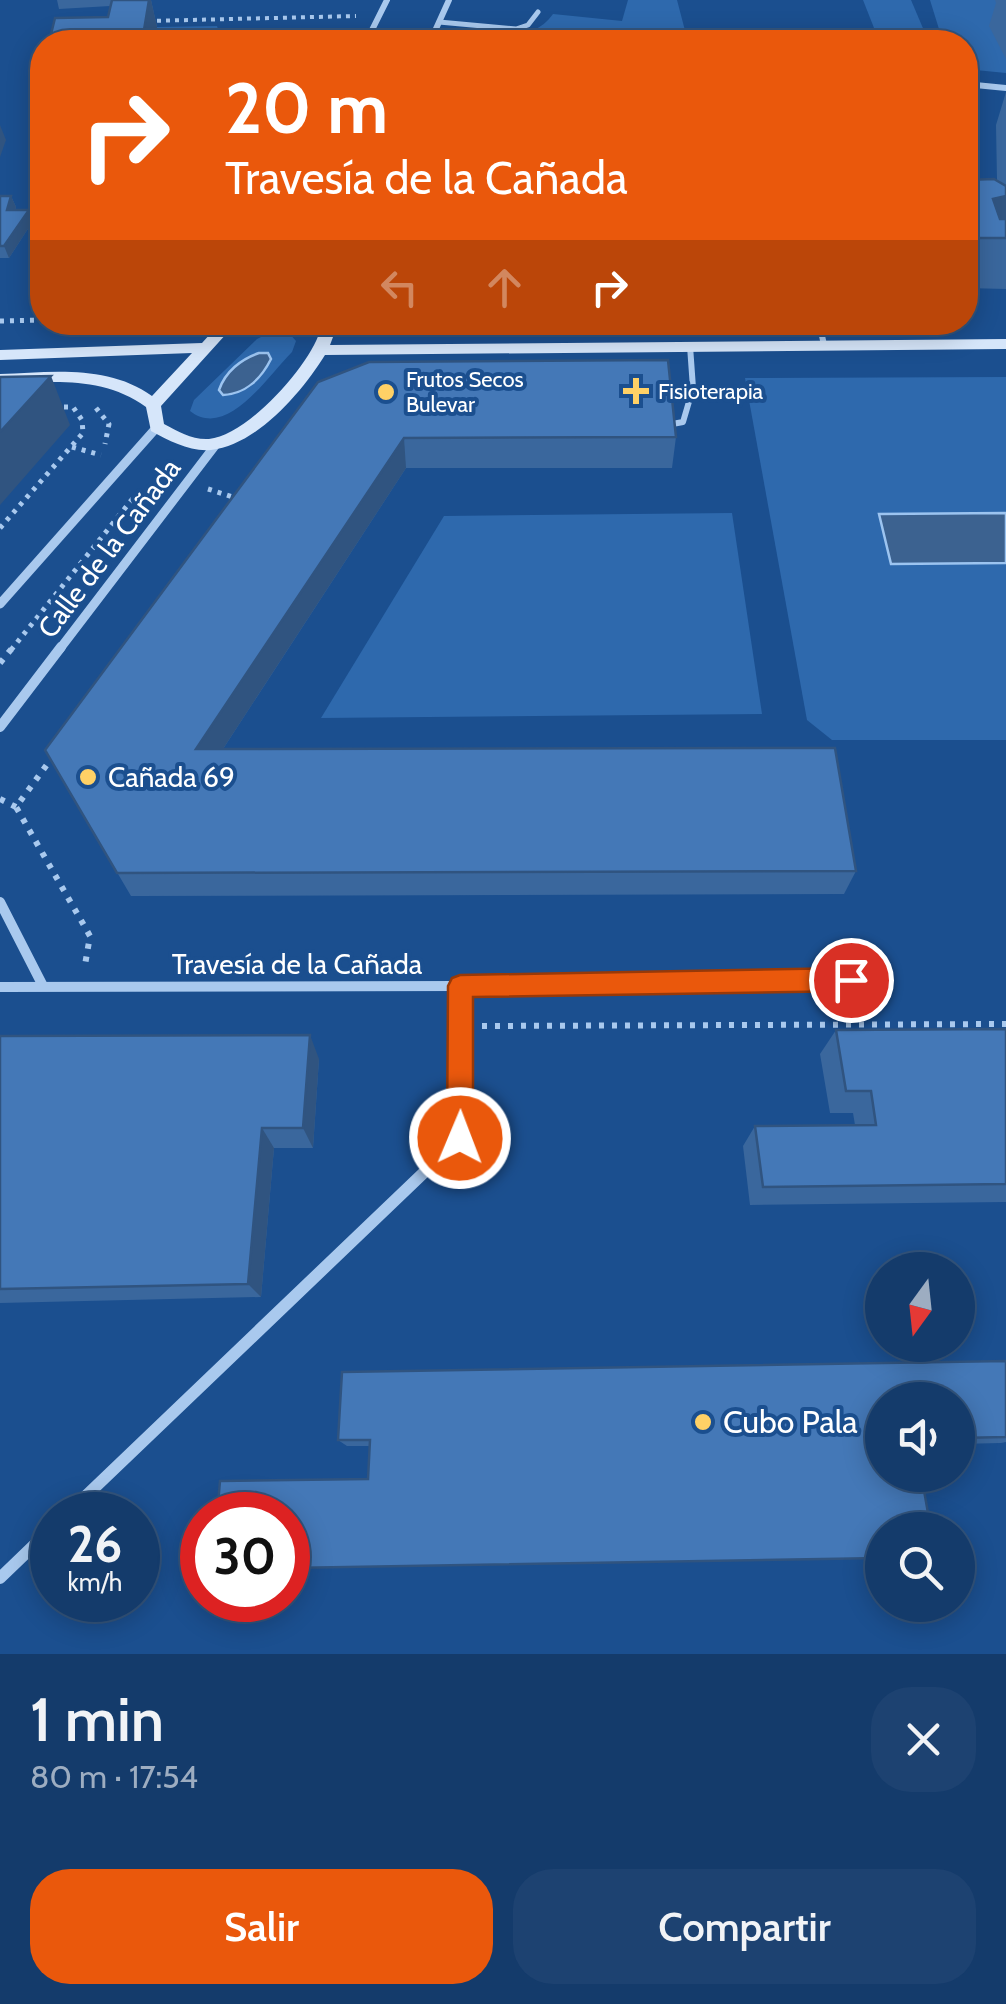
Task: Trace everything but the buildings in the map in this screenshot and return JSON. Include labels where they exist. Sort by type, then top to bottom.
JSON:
[{"type":"street","points":[[372,30],[387,0]]},
{"type":"street","points":[[435,30],[449,0]]},
{"type":"street","points":[[978,85],[1006,88]]},
{"type":"street","points":[[152,404],[217,335]]},
{"type":"street","points":[[0,379],[96,378],[136,390],[152,404],[157,427],[181,443],[217,443],[244,436],[323,350],[327,335]]},
{"type":"street","points":[[323,350],[1006,344]]},
{"type":"street","points":[[0,355],[204,348]]},
{"type":"street","name":"Calle de la Cañada","points":[[0,604],[157,427]]},
{"type":"street","name":"Calle de la Cañada","points":[[0,727],[217,443]]},
{"type":"street","points":[[0,902],[43,986]]},
{"type":"street","name":"Travesía de la Cañada","points":[[0,987],[851,980]]},
{"type":"street","points":[[90,1492],[460,1138],[460,986]]},
{"type":"street","points":[[0,1578],[30,1549]]},
{"type":"lane","points":[[438,22],[516,28],[528,26],[538,12]]},
{"type":"lane","points":[[822,335],[824,345]]},
{"type":"lane","points":[[667,425],[684,422],[691,407],[690,346]]},
{"type":"path","points":[[146,20],[362,16]]},
{"type":"path","points":[[0,321],[30,320]]},
{"type":"path","points":[[84,468],[108,441],[109,424],[90,403],[96,378]]},
{"type":"path","points":[[0,528],[84,432],[74,407],[55,408]]},
{"type":"path","points":[[0,663],[154,472],[72,447]]},
{"type":"path","points":[[187,482],[240,500]]},
{"type":"path","points":[[229,515],[252,486]]},
{"type":"path","points":[[16,807],[61,745]]},
{"type":"path","points":[[0,799],[16,807],[90,936],[82,986]]},
{"type":"path","points":[[462,1026],[1006,1024]]},
{"type":"shaded area","points":[[628,0],[677,0],[685,30],[532,30],[553,14],[622,21]]},
{"type":"shaded area","points":[[863,0],[911,0],[924,30],[875,30]]},
{"type":"shaded area","points":[[930,0],[1006,0],[1006,73],[978,70],[978,30],[939,30]]},
{"type":"shaded area","points":[[217,26],[218,30],[157,30]]},
{"type":"shaded area","points":[[265,335],[291,335],[296,341],[292,352],[232,412],[204,418],[190,411],[194,400]]},
{"type":"shaded area","points":[[259,353],[268,353],[271,359],[262,373],[245,388],[223,395],[219,390],[230,372]]},
{"type":"shaded area","points":[[1006,377],[1006,740],[832,740],[807,720],[745,378]]},
{"type":"shaded area","points":[[732,513],[762,714],[321,718],[444,516]]},
{"type":"shaded area","points":[[1006,513],[1006,563],[891,564],[879,514]]},
{"type":"place","name":"Fisioterapia","points":[[636,391]]},
{"type":"place","name":"Frutos Secos Bulevar","points":[[386,392]]},
{"type":"place","name":"Cañada 69","points":[[88,777]]},
{"type":"place","name":"Cubo Pala","points":[[703,1422]]},
{"type":"route","points":[[460,1138],[460,986],[851,980]]}]
